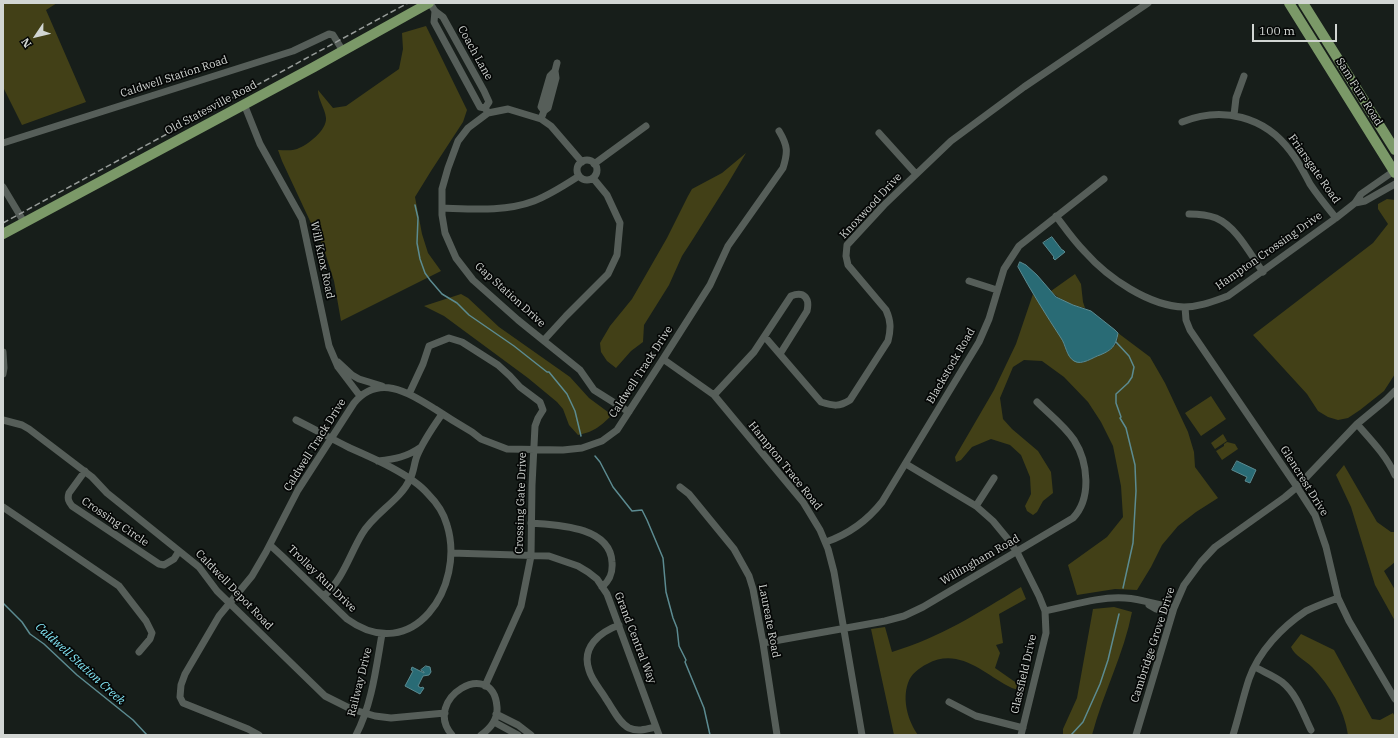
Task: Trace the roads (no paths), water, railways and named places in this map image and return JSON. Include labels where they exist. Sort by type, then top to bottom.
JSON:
[{"type":"main road","name":"Sam Furr Road","points":[[1289,3],[1395,170]]},
{"type":"main road","name":"Sam Furr Road","points":[[1303,3],[1395,150]]},
{"type":"main road","name":"Old Statesville Road","points":[[3,234],[343,51],[431,6]]},
{"type":"street","name":"Knoxwood Drive","points":[[765,337],[821,402],[832,405],[842,405],[850,400],[888,341],[890,319],[886,310],[848,265],[846,256],[847,245],[884,205],[951,141],[997,106],[1148,3]]},
{"type":"street","name":"Coach Lane","points":[[431,6],[442,17],[484,91],[489,102],[487,111],[480,107],[434,22],[431,6]]},
{"type":"street","name":"Caldwell Station Road","points":[[3,143],[293,50],[329,34],[333,35],[343,51]]},
{"type":"street","points":[[458,65],[466,60]]},
{"type":"street","points":[[541,119],[544,111],[548,108],[556,78],[555,71],[557,63]]},
{"type":"street","points":[[1234,115],[1236,98],[1244,76]]},
{"type":"street","name":"Will Knox Road","points":[[244,104],[260,144],[302,219],[325,333],[329,346],[338,367],[360,396]]},
{"type":"street","name":"Gap Station Drive","points":[[582,162],[566,141],[551,126],[541,119],[508,109],[487,111],[468,128],[458,141],[448,168],[442,189],[442,208],[445,233],[456,258],[473,280],[580,370],[594,390],[629,412]]},
{"type":"street","name":"Friarsgate Road","points":[[1182,122],[1202,116],[1219,114],[1234,115],[1259,124],[1280,138],[1291,152],[1319,196],[1336,218]]},
{"type":"street","points":[[594,164],[646,126]]},
{"type":"street","name":"Caldwell Track Drive","points":[[259,735],[248,728],[184,703],[180,697],[181,685],[185,674],[220,616],[229,603],[246,585],[270,545],[298,490],[332,439],[354,402],[368,391],[384,387],[409,394],[481,439],[507,449],[563,450],[582,448],[602,440],[617,430],[629,412],[710,285],[728,246],[783,168],[787,155],[786,141],[779,132]]},
{"type":"street","points":[[879,133],[916,174]]},
{"type":"street","points":[[588,161],[594,164],[596,166],[597,173],[593,178],[590,180],[584,180],[579,176],[578,167],[582,162],[588,161]]},
{"type":"street","name":"Hampton Crossing Drive","points":[[1056,216],[1085,253],[1118,280],[1144,297],[1160,303],[1185,307],[1212,302],[1228,296],[1336,218],[1355,203],[1361,194],[1395,170]]},
{"type":"street","points":[[442,208],[508,208],[534,201],[579,176]]},
{"type":"street","name":"Gap Station Drive","points":[[544,340],[608,274],[617,255],[620,223],[607,195],[593,178]]},
{"type":"street","name":"Blackstock Road","points":[[826,542],[852,530],[873,513],[882,502],[979,342],[989,319],[997,290],[1008,262],[1019,246],[1104,179]]},
{"type":"street","name":"Hampton Crossing Drive","points":[[1355,203],[1365,201],[1395,184]]},
{"type":"street","points":[[3,187],[24,222]]},
{"type":"street","points":[[1189,214],[1202,214],[1212,217],[1228,226],[1237,235],[1263,272]]},
{"type":"street","points":[[969,281],[997,290]]},
{"type":"street","points":[[714,395],[754,352],[791,296],[797,293],[807,299],[809,304],[807,311],[780,354]]},
{"type":"street","name":"Glencrest Drive","points":[[1185,307],[1186,320],[1190,330],[1308,504],[1319,525],[1326,547],[1338,598],[1349,621],[1395,699]]},
{"type":"street","name":"Crossing Gate Drive","points":[[409,394],[423,364],[429,346],[449,338],[462,342],[498,365],[520,387],[540,402],[543,410],[535,426],[533,450],[531,556],[521,606],[485,686]]},
{"type":"street","points":[[3,352],[3,374]]},
{"type":"street","name":"Hampton Trace Road","points":[[663,359],[714,395],[802,502],[820,530],[826,542],[834,572],[862,735]]},
{"type":"street","name":"Will Knox Road","points":[[335,360],[355,377],[384,387]]},
{"type":"street","name":"Cambridge Grove Drive","points":[[1136,735],[1173,611],[1184,585],[1207,554],[1285,498],[1357,424],[1395,391]]},
{"type":"street","name":"Willingham Road","points":[[763,643],[885,621],[904,616],[923,607],[1073,518],[1082,506],[1084,498],[1085,477],[1082,460],[1074,440],[1060,423],[1037,402]]},
{"type":"street","points":[[324,596],[337,583],[369,523],[403,490],[411,479],[421,447],[442,414]]},
{"type":"street","name":"Caldwell Depot Road","points":[[3,420],[22,425],[29,429],[85,471],[107,493],[199,567],[217,591],[325,696],[337,703],[374,716],[391,718],[445,713]]},
{"type":"street","name":"Trolley Run Drive","points":[[270,545],[357,627],[382,634],[389,634],[410,629],[429,614],[442,594],[447,580],[451,553],[447,524],[440,509],[420,485],[378,461],[296,420]]},
{"type":"street","points":[[1357,424],[1386,459],[1395,475]]},
{"type":"street","points":[[378,461],[399,458],[408,455],[421,447]]},
{"type":"street","name":"Glassfield Drive","points":[[906,464],[976,506],[1000,529],[1016,552],[1039,596],[1045,611],[1046,633],[1022,732]]},
{"type":"street","name":"Crossing Circle","points":[[85,471],[69,493],[69,502],[72,506],[159,564],[164,566],[180,552]]},
{"type":"street","points":[[976,506],[994,478]]},
{"type":"street","name":"Laureate Road","points":[[680,487],[689,494],[734,550],[749,576],[753,589],[763,643],[777,735]]},
{"type":"street","points":[[3,507],[119,586],[146,621],[152,633],[150,639],[139,652]]},
{"type":"street","points":[[531,523],[568,526],[602,540],[610,551],[613,564],[610,579],[602,587]]},
{"type":"street","name":"Grand Central Way","points":[[451,553],[549,556],[578,566],[588,572],[607,594],[659,735]]},
{"type":"street","points":[[1045,611],[1105,599],[1125,598],[1142,601],[1156,610],[1173,611]]},
{"type":"street","points":[[1233,735],[1249,679],[1271,642],[1290,623],[1307,611],[1338,598]]},
{"type":"street","points":[[619,625],[604,632],[591,643],[588,657],[589,670],[613,710],[625,725],[635,730],[656,727]]},
{"type":"street","name":"Railway Drive","points":[[356,735],[365,713],[376,668],[382,634]]},
{"type":"street","points":[[1255,667],[1278,679],[1288,688],[1311,730]]},
{"type":"street","points":[[452,735],[447,726],[445,713],[446,707],[453,695],[462,688],[473,683],[485,686],[493,693],[496,699],[497,710],[495,718],[481,735]]},
{"type":"street","points":[[949,702],[976,716],[1022,732]]},
{"type":"street","points":[[495,718],[518,735]]},
{"type":"street","points":[[495,718],[518,724],[531,735]]},
{"type":"water","points":[[1052,237],[1065,252],[1055,260],[1043,243]]},
{"type":"water","points":[[1020,262],[1026,265],[1037,275],[1056,297],[1091,311],[1115,330],[1118,333],[1113,347],[1084,362],[1077,362],[1071,359],[1063,341],[1018,267]]},
{"type":"water","points":[[1237,461],[1256,470],[1250,483],[1245,481],[1247,477],[1232,470]]},
{"type":"water","points":[[426,666],[430,667],[431,672],[429,675],[423,676],[418,686],[424,688],[420,694],[405,686],[413,671],[411,670],[412,667],[424,673],[421,670]]},
{"type":"waterway","points":[[415,205],[418,218],[417,243],[420,259],[425,273],[430,280],[442,294],[457,303],[469,315],[549,372],[567,394],[575,411],[581,436]]},
{"type":"waterway","points":[[1116,342],[1129,356],[1134,367],[1132,377],[1116,394],[1116,403],[1121,417],[1120,418],[1126,428],[1135,465],[1136,491],[1133,543],[1123,588]]},
{"type":"waterway","points":[[595,456],[600,462],[613,487],[632,511],[642,510],[663,558],[666,592],[677,628],[679,646],[686,660],[685,662],[704,708],[710,735]]},
{"type":"waterway","name":"Caldwell Station Creek","points":[[3,603],[22,622],[30,634],[44,644],[77,675],[133,720],[147,735]]},
{"type":"waterway","points":[[1071,735],[1083,722],[1100,684],[1108,660],[1119,614]]},
{"type":"railway","points":[[3,223],[408,3]]}]
